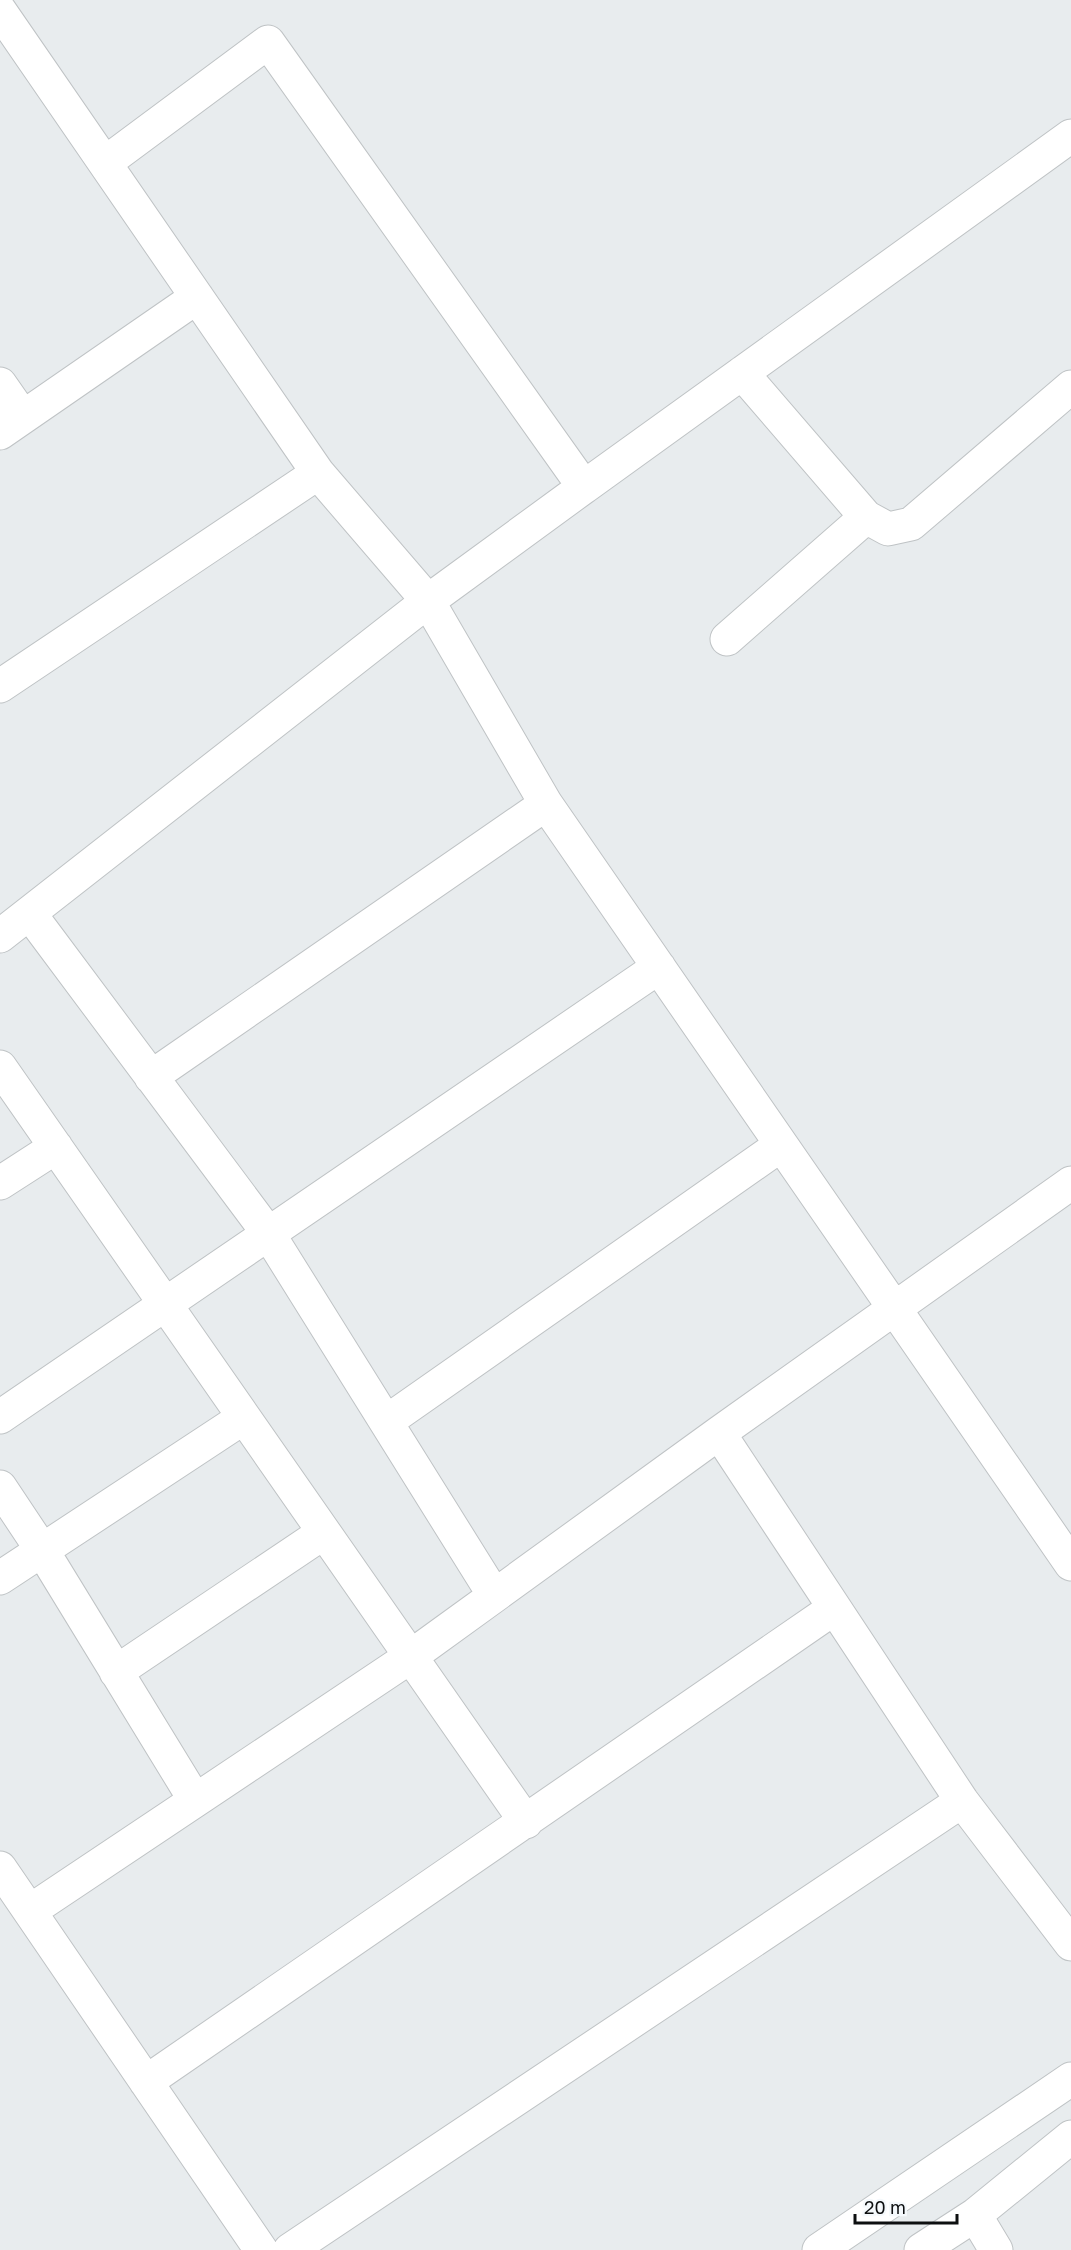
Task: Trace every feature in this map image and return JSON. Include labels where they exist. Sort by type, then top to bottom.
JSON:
[{"type":"street","points":[[0,5],[7,0]]},
{"type":"street","points":[[0,11],[318,472],[428,601],[546,804],[1071,1564]]},
{"type":"street","points":[[105,163],[268,42],[584,487]]},
{"type":"street","points":[[0,936],[428,601],[1071,136]]},
{"type":"street","points":[[0,384],[12,425],[197,297]]},
{"type":"street","points":[[742,373],[866,517],[888,529],[911,524],[1071,387]]},
{"type":"street","points":[[0,686],[318,472]]},
{"type":"street","points":[[727,639],[866,517]]},
{"type":"street","points":[[151,1077],[546,804]]},
{"type":"street","points":[[30,914],[268,1233],[494,1595]]},
{"type":"street","points":[[0,1417],[166,1306],[268,1233],[658,967]]},
{"type":"street","points":[[0,1067],[526,1822]]},
{"type":"street","points":[[386,1422],[781,1144]]},
{"type":"street","points":[[0,1183],[56,1147]]},
{"type":"street","points":[[30,1911],[410,1657],[719,1433],[1071,1183]]},
{"type":"street","points":[[0,1578],[243,1418]]},
{"type":"street","points":[[719,1433],[833,1609],[962,1801],[1071,1944]]},
{"type":"street","points":[[0,1486],[42,1550],[195,1800]]},
{"type":"street","points":[[116,1672],[323,1533]]},
{"type":"street","points":[[146,2082],[833,1609]]},
{"type":"street","points":[[290,2250],[962,1801]]},
{"type":"street","points":[[0,1868],[261,2250]]},
{"type":"street","points":[[819,2250],[1071,2079]]},
{"type":"street","points":[[921,2250],[975,2215],[1071,2137]]},
{"type":"street","points":[[975,2215],[996,2250]]}]
